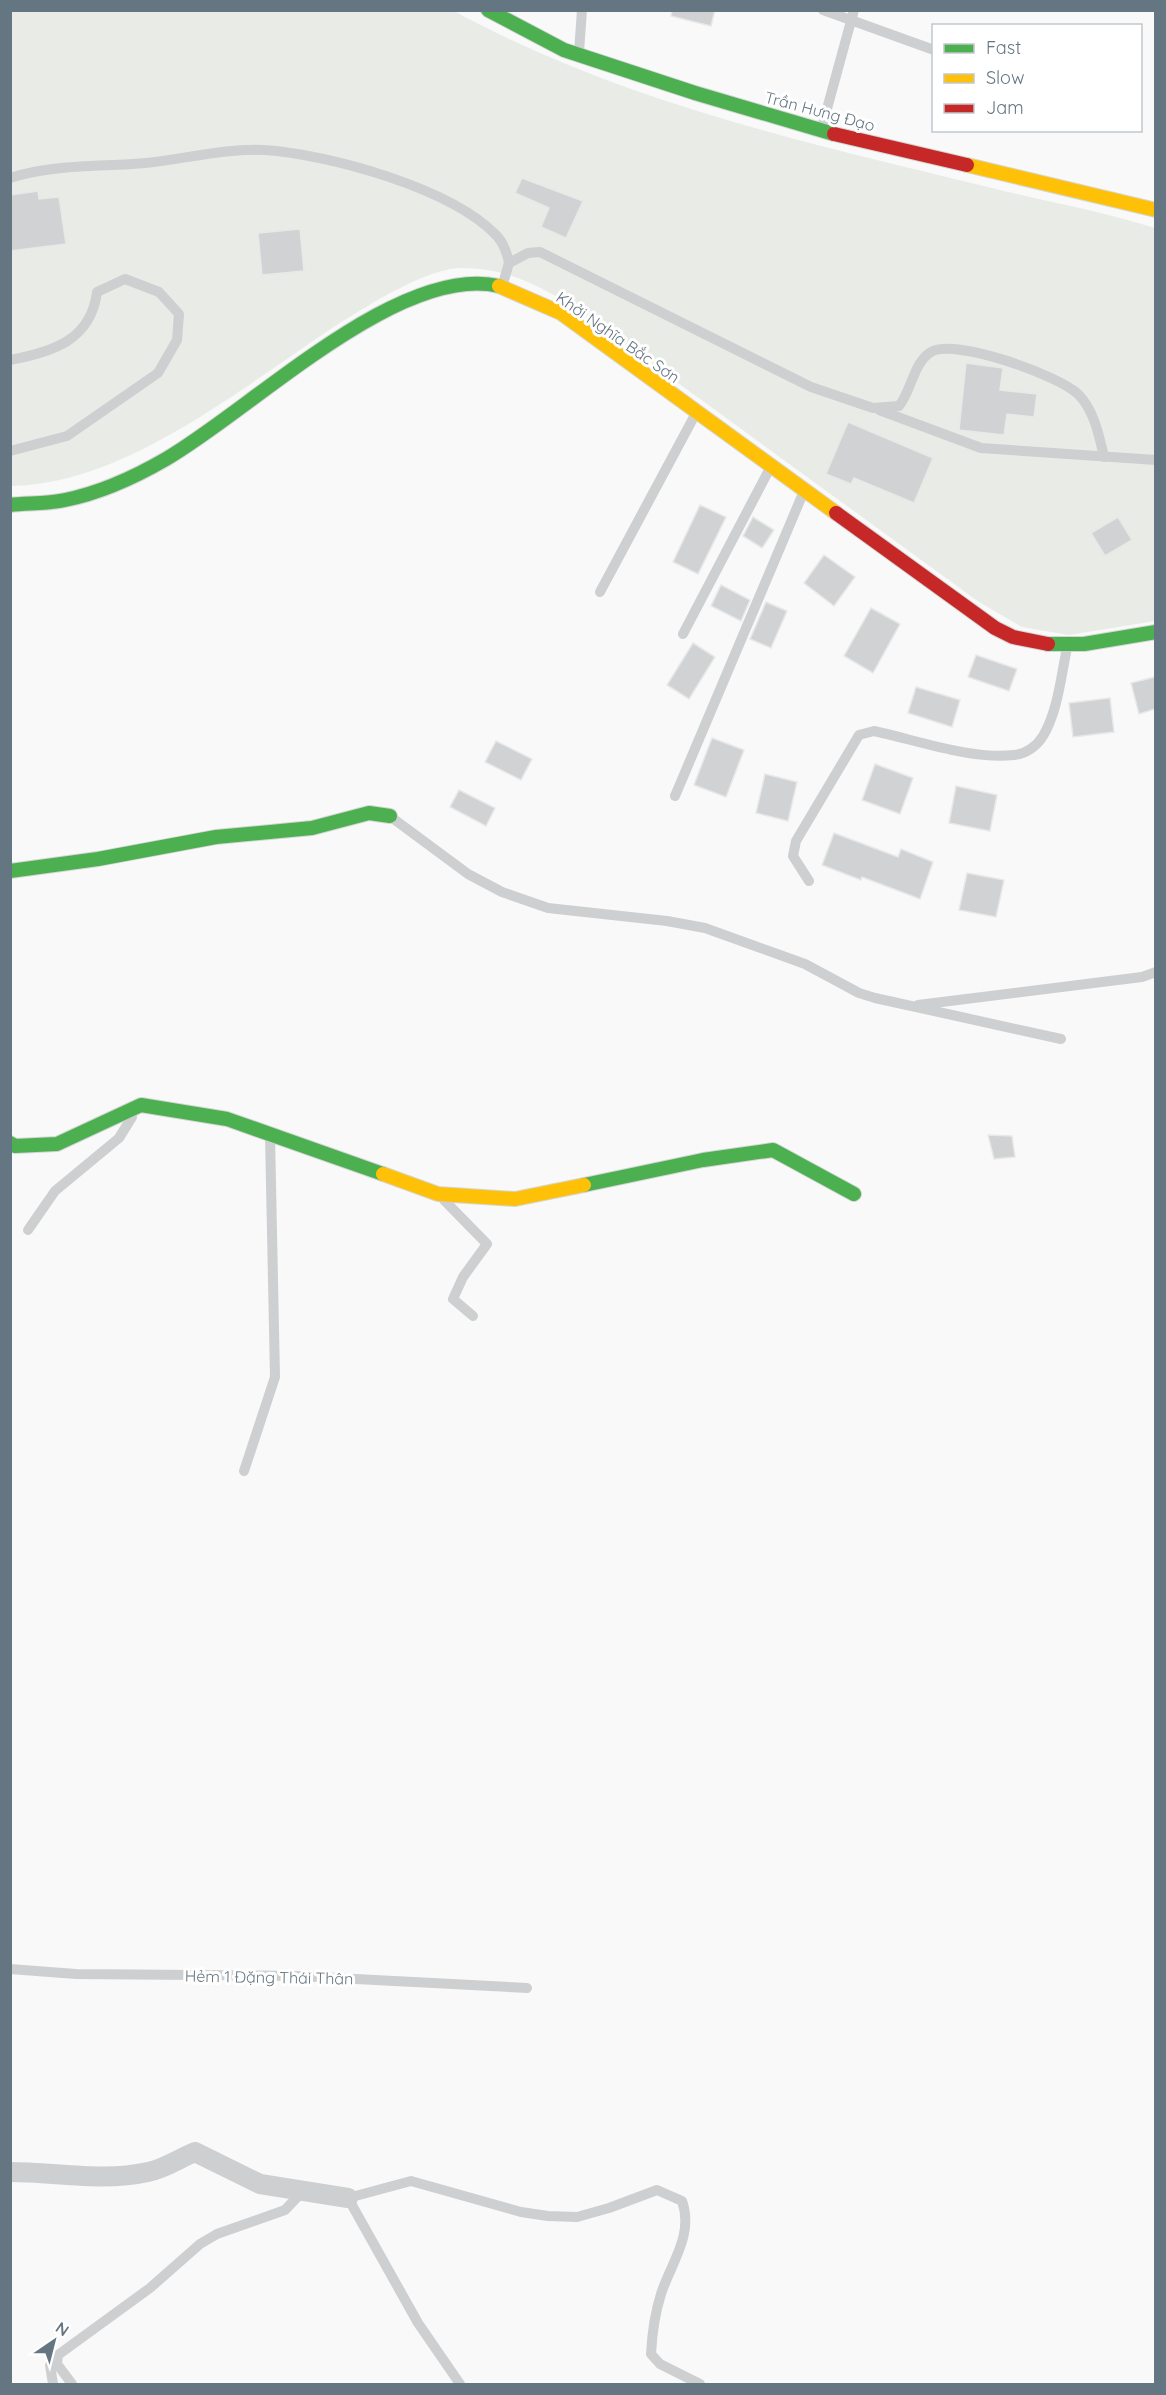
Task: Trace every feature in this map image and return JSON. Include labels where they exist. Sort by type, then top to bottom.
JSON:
[{"type":"street","name":"Trần Hưng Đạo","points":[[488,10],[579,56],[821,131],[1155,210]]},
{"type":"street","name":"Khởi Nghĩa Bắc Sơn","points":[[10,504],[29,505],[96,492],[167,460],[369,319],[411,299],[454,284],[480,283],[502,287],[561,313],[770,468],[969,610],[1011,636],[1068,645],[1107,642],[1155,632]]},
{"type":"street","points":[[10,871],[98,859],[216,837],[312,828],[369,813],[390,816]]},
{"type":"street","points":[[10,1143],[15,1146],[57,1144],[141,1105],[227,1119],[438,1194],[515,1199],[704,1160],[772,1150],[854,1194]]},
{"type":"street","points":[[10,2172],[42,2172],[114,2178],[151,2172],[195,2152],[260,2184],[348,2198]]},
{"type":"lane","points":[[579,56],[582,10]]},
{"type":"lane","points":[[823,10],[852,15],[932,50]]},
{"type":"lane","points":[[821,131],[852,15]]},
{"type":"lane","points":[[10,178],[57,170],[215,153],[263,150],[315,157],[402,182],[470,215],[496,235],[505,248],[509,263],[502,287]]},
{"type":"lane","points":[[509,263],[528,253],[540,252],[811,387],[981,448],[1155,460]]},
{"type":"lane","points":[[10,360],[38,355],[63,344],[84,328],[95,304],[97,292],[126,279],[159,292],[179,314],[177,340],[158,373],[67,436],[10,451]]},
{"type":"lane","points":[[873,408],[899,406],[907,396],[920,360],[934,351],[968,351],[1031,368],[1077,394],[1097,426],[1104,457]]},
{"type":"lane","points":[[600,592],[697,413]]},
{"type":"lane","points":[[683,634],[770,468]]},
{"type":"lane","points":[[675,796],[804,491]]},
{"type":"lane","points":[[809,881],[793,856],[796,841],[859,735],[874,731],[973,753],[1014,756],[1030,750],[1043,735],[1050,719],[1068,645]]},
{"type":"lane","points":[[390,816],[468,874],[502,892],[548,908],[667,921],[705,928],[804,964],[859,993],[908,1007],[1061,1039]]},
{"type":"lane","points":[[908,1007],[1142,977],[1155,972]]},
{"type":"lane","points":[[28,1230],[55,1191],[119,1138],[141,1105]]},
{"type":"lane","points":[[244,1471],[275,1377],[270,1135]]},
{"type":"lane","points":[[438,1194],[487,1244],[463,1277],[453,1299],[473,1316]]},
{"type":"lane","name":"Hẻm 1 Đặng Thái Thân","points":[[10,1969],[76,1974],[298,1976],[526,1988]]},
{"type":"lane","points":[[460,2385],[417,2323],[348,2198],[411,2181],[521,2212],[577,2217],[609,2208],[647,2192],[657,2190],[670,2194],[681,2201],[686,2227],[681,2247],[660,2296],[652,2334],[651,2354],[660,2364],[700,2385]]},
{"type":"lane","points":[[53,2385],[50,2365],[58,2355],[150,2288],[200,2244],[225,2231],[285,2210],[303,2191]]},
{"type":"lane","points":[[58,2355],[57,2364],[72,2385]]},
{"type":"shaded area","points":[[10,11],[454,11],[517,43],[647,95],[851,154],[1093,211],[1155,228],[1155,621],[1069,635],[1022,627],[979,602],[568,303],[518,278],[477,269],[449,269],[390,293],[313,341],[232,397],[146,448],[101,467],[56,481],[11,486]]},
{"type":"building","points":[[672,10],[715,10],[711,26],[671,16]]},
{"type":"building","points":[[522,178],[583,201],[566,238],[541,227],[549,208],[515,193]]},
{"type":"building","points":[[38,191],[39,199],[59,197],[66,244],[10,251],[10,195]]},
{"type":"building","points":[[300,229],[304,271],[262,275],[258,233]]},
{"type":"building","points":[[966,363],[1003,368],[1000,390],[1037,394],[1034,417],[1007,414],[1004,435],[959,430]]},
{"type":"building","points":[[848,422],[933,458],[914,503],[854,478],[851,484],[826,474]]},
{"type":"building","points":[[700,505],[726,517],[698,574],[673,562]]},
{"type":"building","points":[[753,517],[774,530],[762,548],[743,536]]},
{"type":"building","points":[[1118,517],[1132,540],[1105,556],[1091,533]]},
{"type":"building","points":[[824,555],[855,577],[834,606],[804,583]]},
{"type":"building","points":[[721,585],[750,600],[741,621],[711,606]]},
{"type":"building","points":[[766,602],[787,611],[771,648],[750,639]]},
{"type":"building","points":[[871,608],[900,624],[873,673],[844,656]]},
{"type":"building","points":[[693,643],[715,657],[689,699],[667,685]]},
{"type":"building","points":[[976,655],[1017,669],[1009,691],[968,677]]},
{"type":"building","points":[[1155,677],[1155,709],[1139,714],[1131,683]]},
{"type":"building","points":[[916,687],[960,700],[952,727],[908,713]]},
{"type":"building","points":[[1110,698],[1114,732],[1073,737],[1069,703]]},
{"type":"building","points":[[712,738],[744,750],[726,797],[694,785]]},
{"type":"building","points":[[496,741],[532,759],[521,780],[485,762]]},
{"type":"building","points":[[875,764],[913,778],[900,814],[862,800]]},
{"type":"building","points":[[765,774],[797,782],[788,821],[756,813]]},
{"type":"building","points":[[956,786],[997,795],[990,831],[949,823]]},
{"type":"building","points":[[459,790],[495,808],[486,826],[450,807]]},
{"type":"building","points":[[834,833],[898,857],[901,849],[933,862],[920,899],[822,865]]},
{"type":"building","points":[[967,873],[1004,880],[996,917],[959,910]]},
{"type":"building","points":[[988,1135],[1012,1136],[1015,1157],[994,1159]]},
{"type":"traffic: fast","points":[[488,10],[564,50],[695,93],[834,134]]},
{"type":"traffic: fast","points":[[10,505],[65,500],[104,489],[130,478],[201,437],[282,377],[372,318],[417,296],[459,285],[499,286]]},
{"type":"traffic: fast","points":[[1048,644],[1084,644],[1156,632]]},
{"type":"traffic: fast","points":[[10,871],[98,859],[216,837],[312,828],[369,813],[390,816]]},
{"type":"traffic: fast","points":[[10,1143],[15,1146],[57,1144],[141,1105],[227,1119],[383,1174]]},
{"type":"traffic: fast","points":[[584,1185],[703,1160],[773,1150],[854,1194]]},
{"type":"traffic: slow","points":[[967,165],[1156,210]]},
{"type":"traffic: slow","points":[[499,286],[561,313],[836,513]]},
{"type":"traffic: slow","points":[[383,1174],[438,1194],[515,1199],[584,1185]]},
{"type":"traffic: jam","points":[[834,134],[967,165]]},
{"type":"traffic: jam","points":[[836,513],[995,628],[1013,637],[1048,644]]}]
